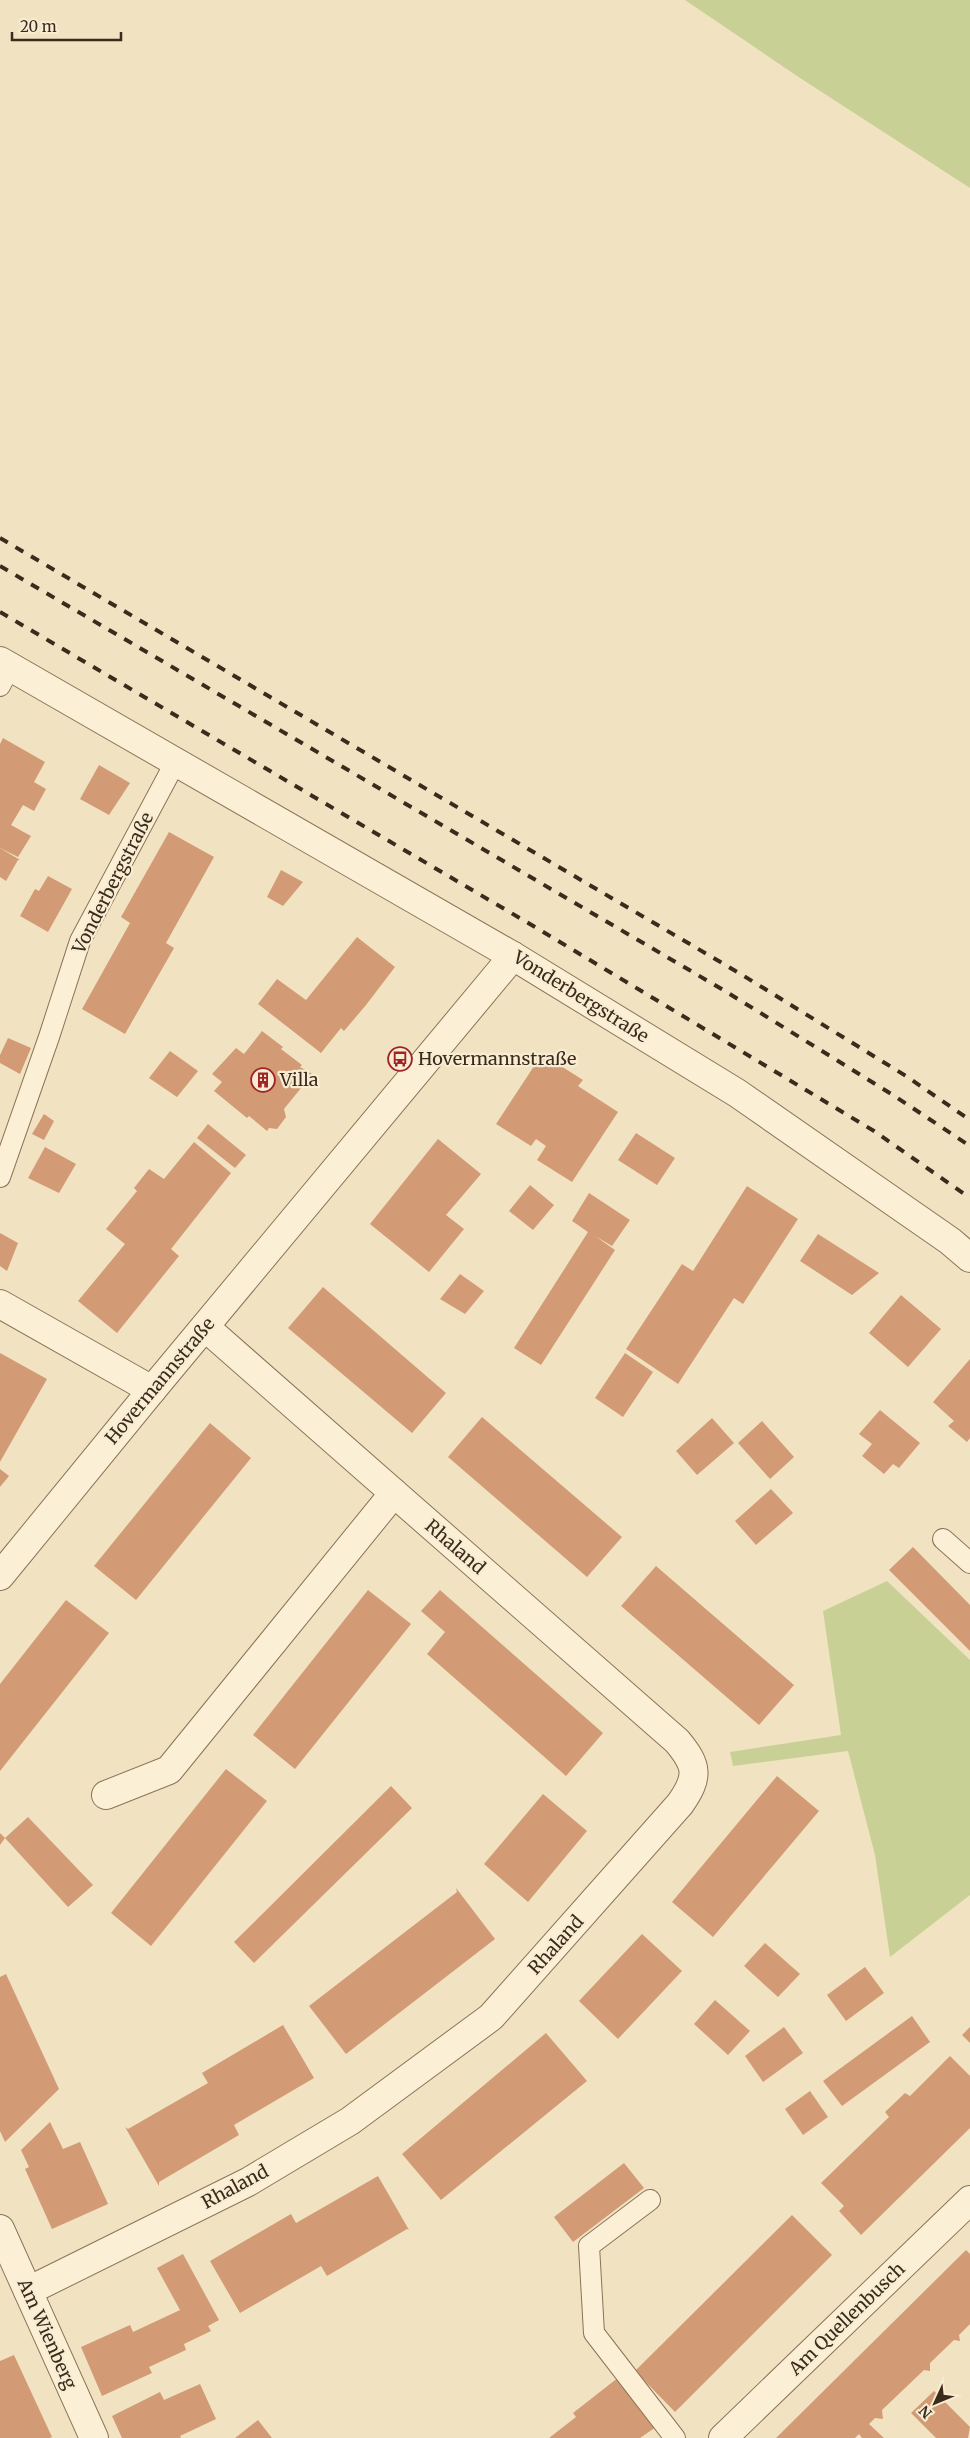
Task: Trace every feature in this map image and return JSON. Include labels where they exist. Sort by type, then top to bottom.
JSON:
[{"type":"street","name":"Vonderbergstraße","points":[[3,671],[176,762],[513,956],[737,1094],[950,1241],[970,1258]]},
{"type":"street","name":"Hovermannstraße","points":[[0,1576],[513,956]]},
{"type":"street","points":[[0,1304],[152,1390]]},
{"type":"street","name":"Rhaland","points":[[28,2291],[248,2182],[350,2121],[491,2017],[662,1825],[692,1787],[695,1770],[689,1755],[677,1741],[206,1327]]},
{"type":"street","points":[[106,1795],[169,1770],[394,1493]]},
{"type":"street","name":"Am Quellenbusch","points":[[723,2438],[970,2200]]},
{"type":"street","name":"Am Wienberg","points":[[0,2229],[94,2438]]},
{"type":"lane","name":"Vonderbergstraße","points":[[0,1177],[80,941],[176,762]]},
{"type":"lane","points":[[943,1539],[970,1563]]},
{"type":"lane","points":[[650,2200],[589,2246],[594,2334],[675,2438]]},
{"type":"green space","points":[[685,0],[970,0],[970,188],[797,76]]},
{"type":"green space","points":[[887,1581],[970,1660],[970,1895],[890,1957],[875,1855],[848,1751],[733,1766],[730,1752],[841,1735],[823,1611]]},
{"type":"building","points":[[3,738],[45,762],[34,782],[46,789],[34,811],[23,805],[11,825],[31,836],[18,857],[0,848],[0,744]]},
{"type":"building","points":[[99,765],[130,783],[109,815],[80,799]]},
{"type":"building","points":[[169,832],[214,857],[166,943],[174,948],[125,1034],[82,1009],[130,923],[121,917]]},
{"type":"building","points":[[0,848],[20,860],[18,860],[6,881],[0,877]]},
{"type":"building","points":[[281,870],[303,882],[283,906],[267,897]]},
{"type":"building","points":[[48,876],[72,889],[48,932],[20,916],[35,889],[39,891]]},
{"type":"building","points":[[357,937],[395,967],[344,1031],[341,1028],[321,1053],[258,1004],[277,979],[306,1000]]},
{"type":"building","name":"Villa","points":[[262,1031],[302,1065],[300,1067],[314,1075],[311,1079],[310,1077],[284,1109],[286,1117],[277,1129],[269,1128],[267,1131],[249,1116],[247,1118],[214,1091],[222,1082],[212,1074],[236,1048],[244,1054]]},
{"type":"building","points":[[8,1038],[31,1048],[20,1074],[0,1063],[0,1055]]},
{"type":"building","points":[[170,1051],[198,1071],[177,1097],[149,1078]]},
{"type":"building","points":[[542,1054],[583,1080],[578,1086],[618,1112],[572,1182],[537,1160],[546,1146],[536,1139],[531,1146],[496,1124]]},
{"type":"building","points":[[44,1114],[54,1121],[44,1140],[32,1134]]},
{"type":"building","points":[[208,1124],[246,1155],[235,1168],[197,1138]]},
{"type":"building","points":[[636,1133],[675,1158],[657,1185],[618,1160]]},
{"type":"building","points":[[438,1139],[481,1174],[446,1215],[464,1229],[429,1272],[370,1224]]},
{"type":"building","points":[[194,1142],[231,1173],[171,1249],[179,1256],[117,1333],[78,1301],[125,1244],[106,1229],[137,1191],[134,1188],[149,1169],[164,1179]]},
{"type":"building","points":[[45,1147],[76,1164],[59,1193],[28,1178]]},
{"type":"building","points":[[530,1185],[554,1205],[533,1230],[509,1211]]},
{"type":"building","points":[[747,1186],[798,1219],[743,1304],[734,1298],[678,1384],[626,1349],[682,1264],[693,1271]]},
{"type":"building","points":[[589,1193],[630,1220],[612,1246],[595,1236],[615,1250],[541,1365],[514,1348],[588,1232],[572,1221]]},
{"type":"building","points":[[0,1233],[18,1243],[7,1271],[0,1266]]},
{"type":"building","points":[[818,1234],[879,1273],[852,1295],[800,1261]]},
{"type":"building","points":[[460,1274],[484,1291],[465,1314],[440,1299]]},
{"type":"building","points":[[323,1287],[446,1393],[412,1433],[288,1328]]},
{"type":"building","points":[[901,1295],[941,1329],[908,1367],[869,1333]]},
{"type":"building","points":[[0,1353],[47,1379],[0,1462]]},
{"type":"building","points":[[625,1353],[653,1372],[623,1417],[595,1398]]},
{"type":"building","points":[[970,1359],[970,1438],[967,1442],[948,1426],[954,1421],[933,1402]]},
{"type":"building","points":[[880,1410],[920,1443],[899,1468],[893,1464],[884,1474],[862,1456],[872,1444],[859,1434]]},
{"type":"building","points":[[482,1417],[622,1537],[587,1577],[448,1457]]},
{"type":"building","points":[[712,1418],[734,1443],[697,1475],[676,1451]]},
{"type":"building","points":[[762,1421],[794,1457],[770,1479],[738,1443]]},
{"type":"building","points":[[210,1423],[251,1458],[136,1600],[94,1566]]},
{"type":"building","points":[[0,1469],[9,1476],[0,1487]]},
{"type":"building","points":[[771,1489],[793,1513],[756,1545],[735,1521]]},
{"type":"building","points":[[913,1547],[970,1605],[970,1651],[889,1570]]},
{"type":"building","points":[[656,1566],[794,1685],[759,1725],[621,1606]]},
{"type":"building","points":[[368,1590],[411,1624],[295,1769],[253,1735]]},
{"type":"building","points":[[440,1590],[603,1733],[566,1776],[427,1654],[445,1632],[421,1611]]},
{"type":"building","points":[[66,1600],[109,1633],[0,1771],[0,1684]]},
{"type":"building","points":[[226,1769],[267,1801],[151,1946],[111,1913]]},
{"type":"building","points":[[777,1776],[819,1811],[713,1937],[672,1902]]},
{"type":"building","points":[[391,1786],[412,1808],[254,1963],[234,1942]]},
{"type":"building","points":[[543,1794],[587,1831],[528,1902],[484,1864]]},
{"type":"building","points":[[28,1817],[93,1885],[68,1907],[5,1838]]},
{"type":"building","points":[[0,1833],[5,1838],[0,1845]]},
{"type":"building","points":[[456,1888],[495,1939],[346,2054],[309,2006],[457,1892]]},
{"type":"building","points":[[642,1934],[682,1971],[618,2039],[579,2001]]},
{"type":"building","points":[[765,1943],[800,1974],[778,1997],[744,1966]]},
{"type":"building","points":[[865,1967],[884,1993],[846,2021],[827,1995]]},
{"type":"building","points":[[6,1974],[59,2089],[5,2142],[0,2131],[0,1977]]},
{"type":"building","points":[[715,2000],[750,2031],[728,2055],[694,2024]]},
{"type":"building","points":[[912,2016],[930,2042],[842,2106],[823,2081]]},
{"type":"building","points":[[283,2025],[314,2078],[234,2125],[239,2135],[159,2182],[159,2186],[125,2127],[128,2129],[208,2083],[202,2073]]},
{"type":"building","points":[[784,2027],[803,2053],[763,2082],[745,2056]]},
{"type":"building","points":[[970,2027],[970,2043],[962,2035]]},
{"type":"building","points":[[546,2033],[587,2081],[441,2200],[402,2154]]},
{"type":"building","points":[[950,2056],[970,2076],[970,2128],[861,2235],[839,2211],[844,2206],[821,2183],[889,2117],[885,2112],[905,2093],[910,2096]]},
{"type":"building","points":[[810,2091],[828,2117],[803,2135],[785,2109]]},
{"type":"building","points":[[50,2122],[63,2149],[80,2142],[108,2204],[52,2229],[25,2169],[29,2167],[21,2150]]},
{"type":"building","points":[[624,2163],[644,2188],[573,2242],[554,2217]]},
{"type":"building","points":[[378,2176],[409,2230],[407,2229],[327,2276],[321,2266],[240,2313],[210,2261],[291,2214],[296,2223]]},
{"type":"building","points":[[792,2215],[832,2255],[675,2412],[635,2371]]},
{"type":"building","points":[[966,2250],[970,2254],[970,2324],[959,2335],[960,2341],[954,2340],[930,2363],[930,2371],[924,2370],[882,2410],[883,2419],[875,2418],[869,2424],[884,2438],[862,2438],[859,2434],[855,2438],[776,2438]]},
{"type":"building","points":[[183,2254],[219,2320],[208,2326],[211,2331],[184,2344],[186,2350],[149,2367],[152,2373],[102,2396],[81,2347],[130,2325],[133,2332],[180,2310],[157,2268]]},
{"type":"building","points":[[14,2355],[52,2437],[50,2438],[0,2438],[0,2361]]},
{"type":"building","points":[[619,2377],[656,2427],[640,2438],[549,2438],[576,2417],[573,2413]]},
{"type":"building","points":[[200,2384],[216,2419],[180,2436],[181,2438],[122,2438],[112,2416],[160,2392],[164,2400]]},
{"type":"building","points":[[934,2391],[970,2427],[968,2438],[936,2438],[911,2413]]},
{"type":"building","points":[[258,2420],[272,2438],[235,2438]]},
{"type":"railway","points":[[0,538],[739,973],[906,1076],[970,1120]]},
{"type":"railway","points":[[0,566],[725,991],[893,1095],[970,1146]]},
{"type":"railway","points":[[0,612],[535,927],[874,1131],[970,1198]]},
{"type":"place","name":"Hovermannstraße","points":[[400,1059]]},
{"type":"place","name":"Villa","points":[[263,1080]]}]
